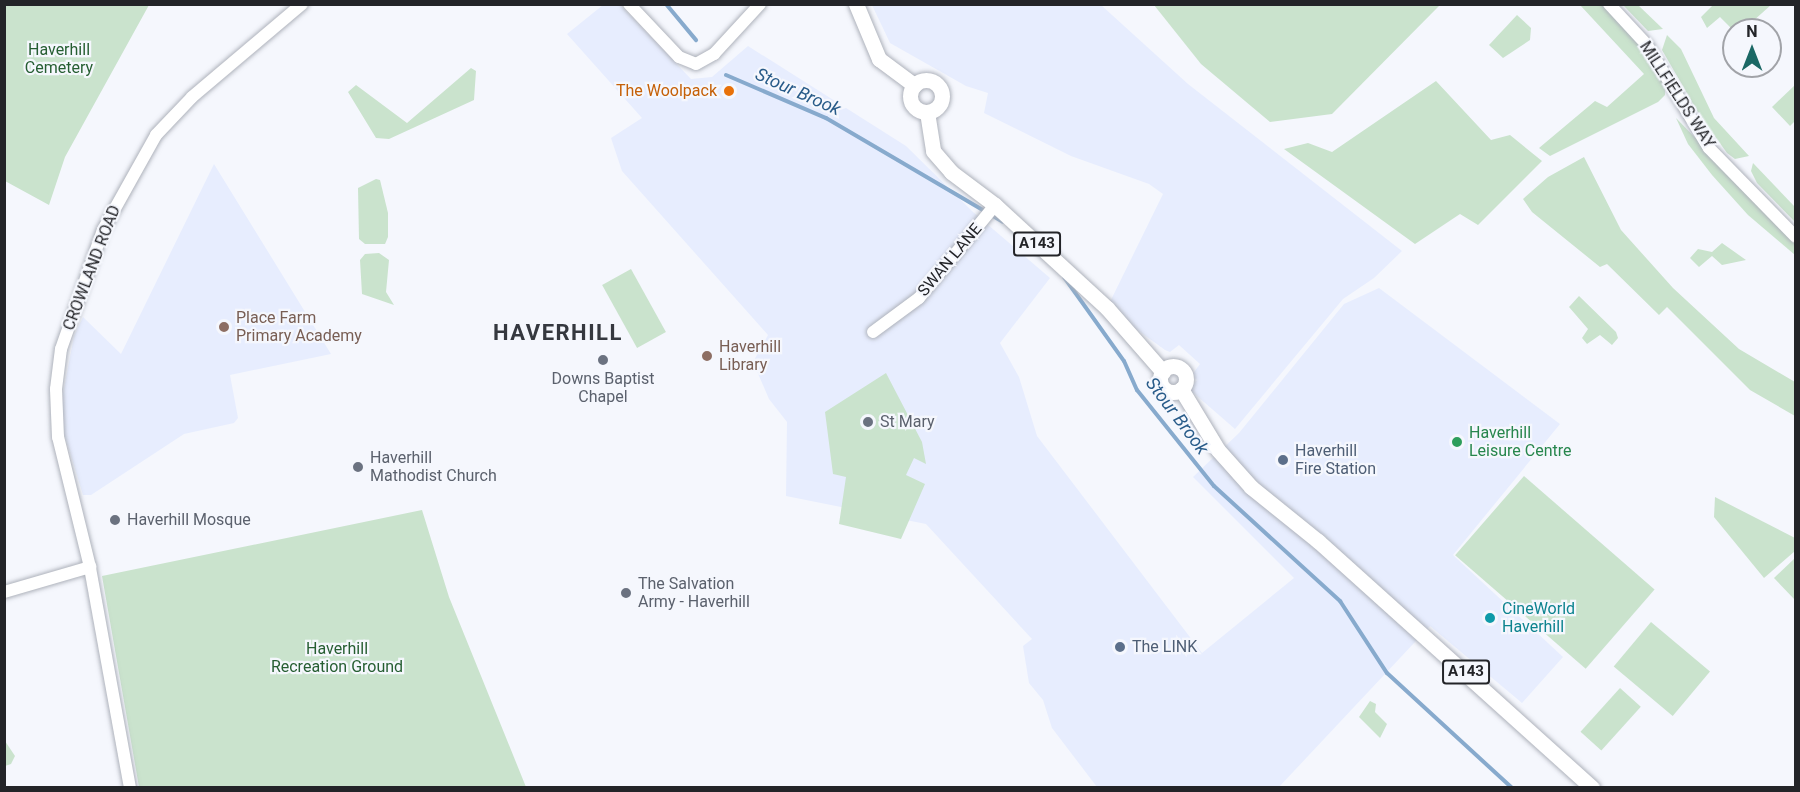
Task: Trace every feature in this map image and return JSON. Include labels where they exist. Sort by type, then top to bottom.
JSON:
[{"type":"main road","points":[[856,4],[879,59],[914,85],[927,80],[939,86],[940,103],[927,112]]},
{"type":"main road","name":"A143","points":[[914,85],[912,102],[927,112],[933,151],[951,172],[995,206],[1107,308],[1163,372],[1172,366],[1182,370],[1186,379],[1181,389],[1231,465],[1251,487],[1318,541],[1592,788]]},
{"type":"street","name":"CROWLAND ROAD","points":[[130,788],[90,567],[58,437],[56,389],[61,349],[103,230],[156,135],[192,97],[302,4]]},
{"type":"street","points":[[629,4],[679,57],[696,64],[714,54],[760,4]]},
{"type":"street","name":"MILLFIELDS WAY","points":[[1609,4],[1647,45],[1709,148],[1796,237]]},
{"type":"street","name":"SWAN LANE","points":[[873,332],[920,298],[995,206]]},
{"type":"street","points":[[4,592],[90,567]]},
{"type":"shaded area","points":[[603,5],[620,5],[691,79],[712,77],[748,46],[906,146],[973,212],[1050,278],[1000,343],[1019,377],[1037,436],[1202,653],[1294,578],[1193,477],[1239,433],[1344,304],[1379,288],[1560,424],[1453,555],[1563,657],[1522,703],[1430,626],[1279,787],[1097,787],[1052,728],[1043,700],[1029,683],[1023,646],[1032,639],[926,524],[786,496],[787,422],[769,399],[753,362],[768,335],[622,171],[611,138],[642,118],[567,34]]},
{"type":"shaded area","points":[[872,5],[1101,5],[1188,84],[1402,251],[1374,278],[1343,299],[1235,429],[1189,389],[1197,380],[1191,376],[1200,364],[1179,345],[1170,352],[1165,350],[1107,308],[1163,194],[1149,184],[1071,156],[984,113],[988,93],[966,86],[890,43]]},
{"type":"shaded area","name":"Place Farm Primary Academy","points":[[214,164],[331,354],[230,375],[238,418],[234,423],[184,434],[91,495],[83,495],[63,430],[61,404],[74,336],[83,317],[121,354]]},
{"type":"green space","points":[[1713,4],[1771,5],[1756,18],[1722,19],[1720,17],[1707,28],[1701,17]]},
{"type":"green space","name":"Haverhill Cemetery","points":[[4,5],[149,5],[65,157],[49,205],[5,181]]},
{"type":"green space","points":[[1154,5],[1440,5],[1332,114],[1270,122],[1201,64]]},
{"type":"green space","points":[[1580,5],[1602,5],[1643,46],[1665,87],[1665,95],[1658,102],[1550,156],[1539,148],[1595,101],[1607,107],[1644,74]]},
{"type":"green space","points":[[1623,5],[1638,5],[1663,29],[1648,31]]},
{"type":"green space","points":[[1517,15],[1531,28],[1530,40],[1503,58],[1489,45]]},
{"type":"green space","points":[[1667,35],[1681,49],[1714,118],[1749,156],[1735,159],[1727,153],[1699,114],[1662,50]]},
{"type":"green space","points":[[471,68],[476,71],[474,100],[389,139],[376,138],[348,92],[356,85],[407,123]]},
{"type":"green space","points":[[1436,81],[1491,140],[1510,135],[1542,161],[1478,225],[1460,214],[1415,244],[1284,149],[1308,143],[1332,152]]},
{"type":"green space","points":[[1795,85],[1795,121],[1790,126],[1772,107]]},
{"type":"green space","points":[[1676,118],[1795,241],[1795,255],[1748,215],[1712,175],[1688,144]]},
{"type":"green space","points":[[1584,157],[1621,230],[1673,288],[1739,349],[1795,382],[1795,416],[1750,390],[1667,307],[1659,315],[1607,264],[1600,267],[1532,212],[1523,199],[1548,177]]},
{"type":"green space","points":[[1753,163],[1795,207],[1795,222],[1757,183],[1751,171]]},
{"type":"green space","points":[[376,179],[380,180],[388,213],[388,237],[385,244],[365,244],[359,239],[358,188]]},
{"type":"green space","points":[[1722,243],[1746,260],[1722,265],[1712,256],[1699,267],[1690,258],[1698,249],[1712,252]]},
{"type":"green space","points":[[379,253],[389,260],[386,292],[394,305],[362,294],[360,260],[365,254]]},
{"type":"green space","points":[[631,269],[666,332],[637,348],[602,285]]},
{"type":"green space","points":[[1579,296],[1616,332],[1618,338],[1612,345],[1600,335],[1587,344],[1582,338],[1588,329],[1569,307]]},
{"type":"green space","points":[[886,373],[922,442],[926,464],[914,458],[906,475],[925,484],[901,539],[839,524],[846,477],[833,474],[825,412]]},
{"type":"green space","points":[[1524,476],[1655,589],[1586,669],[1455,555]]},
{"type":"green space","points":[[1715,497],[1795,538],[1795,551],[1764,578],[1714,517]]},
{"type":"green space","name":"Haverhill Recreation Ground","points":[[422,510],[449,597],[526,787],[139,787],[102,576]]},
{"type":"green space","points":[[1795,558],[1795,600],[1774,578]]},
{"type":"green space","points":[[1651,622],[1710,671],[1673,716],[1614,666]]},
{"type":"green space","points":[[1620,688],[1641,707],[1601,751],[1581,732]]},
{"type":"green space","points":[[1370,701],[1376,704],[1375,712],[1387,724],[1380,738],[1359,717]]},
{"type":"green space","points":[[5,741],[15,756],[11,764],[5,766]]},
{"type":"waterway","name":"Stour Brook","points":[[666,4],[696,40]]},
{"type":"waterway","name":"Stour Brook","points":[[726,75],[826,118],[1003,222]]},
{"type":"waterway","name":"Stour Brook","points":[[1064,277],[1124,361],[1137,390],[1214,486],[1340,601],[1387,673],[1512,788]]},
{"type":"place","name":"The Woolpack","points":[[729,91]]},
{"type":"place","name":"Place Farm Primary Academy","points":[[224,327]]},
{"type":"place","name":"Haverhill Library","points":[[707,356]]},
{"type":"place","name":"Downs Baptist Chapel","points":[[603,360]]},
{"type":"place","name":"St Mary","points":[[868,422]]},
{"type":"place","name":"Haverhill Leisure Centre","points":[[1457,442]]},
{"type":"place","name":"Haverhill Fire Station","points":[[1283,460]]},
{"type":"place","name":"Haverhill Mathodist Church","points":[[358,467]]},
{"type":"place","name":"Haverhill Mosque","points":[[115,520]]},
{"type":"place","name":"The Salvation Army - Haverhill","points":[[626,593]]},
{"type":"place","name":"CineWorld Haverhill","points":[[1490,618]]},
{"type":"place","name":"The LINK","points":[[1120,647]]},
{"type":"district","name":"HAVERHILL","points":[[558,333]]}]
